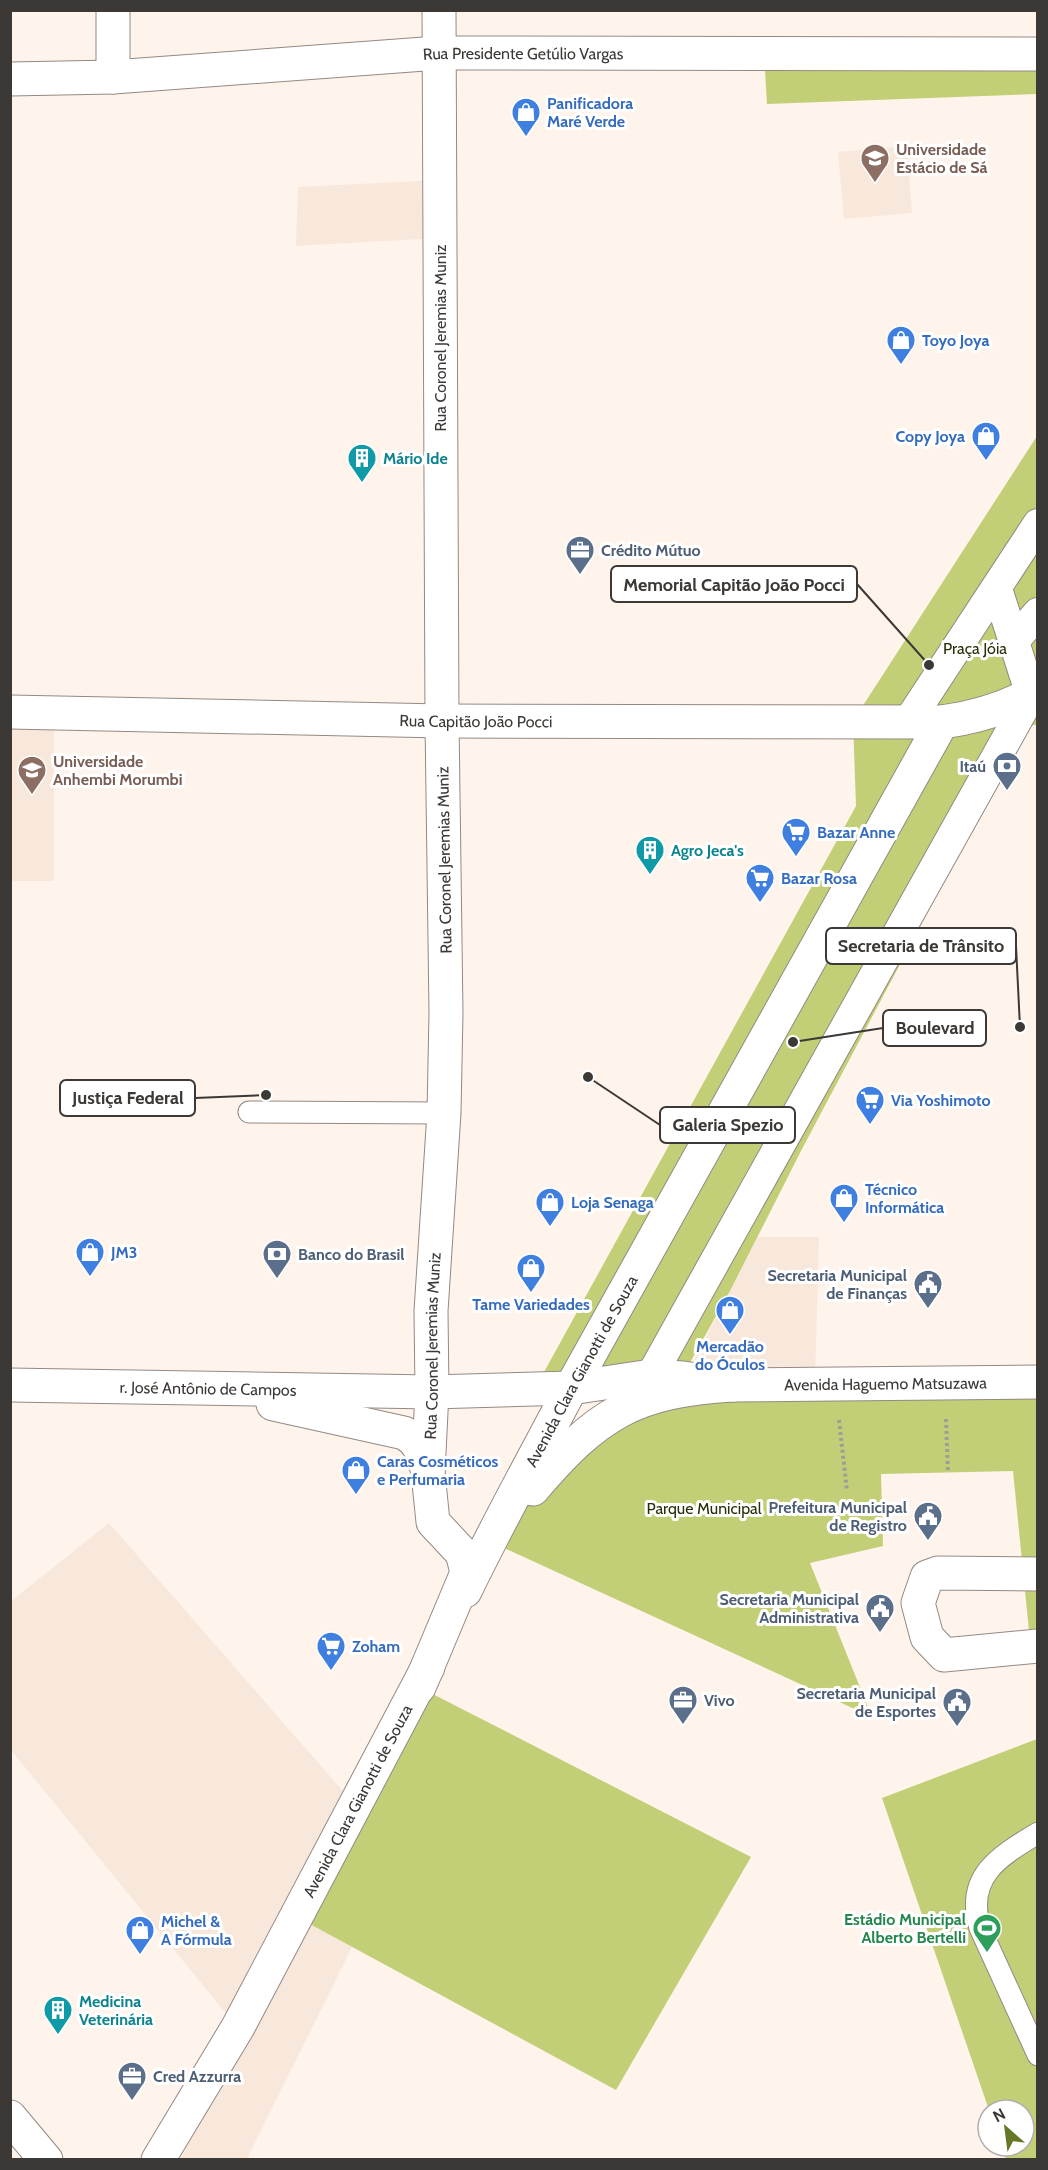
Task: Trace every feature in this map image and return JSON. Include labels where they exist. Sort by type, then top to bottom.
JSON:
[{"type":"street","points":[[113,10],[113,77]]},
{"type":"street","name":"Rua Coronel Jeremias Muniz","points":[[419,1687],[466,1575],[462,1553],[433,1522],[419,1391],[431,1311],[444,1113],[446,1013],[442,720],[439,10]]},
{"type":"street","name":"Rua Presidente Getúlio Vargas","points":[[10,79],[113,77],[438,53],[1038,54]]},
{"type":"street","points":[[908,722],[1038,524]]},
{"type":"street","points":[[651,1376],[1034,693],[997,589]]},
{"type":"street","points":[[1014,641],[1038,614]]},
{"type":"street","name":"Rua Capitão João Pocci","points":[[10,712],[442,720],[942,722],[964,719],[996,710],[1034,693]]},
{"type":"street","name":"Avenida Clara Gianotti de Souza","points":[[158,2160],[237,2027],[419,1687],[489,1541],[538,1453],[570,1388],[942,722]]},
{"type":"street","name":"Avenida Haguemo Matsuzawa","points":[[419,1391],[570,1388],[651,1376],[733,1385]]},
{"type":"street","name":"Avenida Haguemo Matsuzawa","points":[[489,1541],[585,1434],[624,1408],[659,1395],[693,1387],[733,1385],[1038,1382]]},
{"type":"street","name":"r. José Antônio de Campos","points":[[10,1386],[419,1391]]},
{"type":"street","points":[[198,1387],[404,1433],[411,1436],[418,1444],[428,1473]]},
{"type":"street","points":[[1038,1574],[938,1573],[927,1577],[918,1604],[927,1637],[944,1655],[1038,1646]]},
{"type":"street","name":"Avenida Clara Gianotti de Souza","points":[[181,2160],[237,2027]]},
{"type":"street","points":[[10,2116],[46,2160]]},
{"type":"lane","points":[[249,1112],[444,1113]]},
{"type":"lane","points":[[1038,1833],[1009,1851],[991,1867],[981,1880],[976,1895],[975,1912],[980,1928],[1038,2055]]},
{"type":"path","points":[[945,1383],[948,1473]]},
{"type":"path","points":[[834,1384],[847,1491]]},
{"type":"shaded area","name":"Universidade Estácio de Sá","points":[[907,146],[912,213],[844,219],[838,152]]},
{"type":"shaded area","points":[[438,180],[439,238],[296,246],[298,187]]},
{"type":"shaded area","name":"Universidade Anhembi Morumbi","points":[[11,712],[54,712],[54,881],[11,881]]},
{"type":"shaded area","points":[[758,1237],[819,1237],[815,1382],[686,1376]]},
{"type":"shaded area","points":[[109,1523],[356,1806],[297,1916],[352,1947],[247,2159],[181,2159],[237,2027],[11,1750],[11,1601]]},
{"type":"green space","points":[[764,54],[1037,54],[1037,94],[767,104]]},
{"type":"green space","name":"Praça Jóia","points":[[1037,436],[1037,725],[1027,725],[802,1149],[730,1291],[682,1377],[544,1372],[856,806],[853,721]]},
{"type":"green space","name":"Parque Municipal","points":[[1037,1385],[1037,1631],[1029,1631],[1013,1471],[881,1474],[883,1546],[810,1563],[872,1717],[489,1541],[547,1473],[651,1397]]},
{"type":"green space","points":[[419,1687],[751,1857],[616,2090],[297,1917]]},
{"type":"green space","name":"Estádio Municipal Alberto Bertelli","points":[[1037,1739],[1037,2159],[1006,2159],[1036,2158],[1036,2098],[985,2098],[882,1798]]},
{"type":"place","name":"Panificadora Maré Verde","points":[[526,138]]},
{"type":"place","name":"Universidade Estácio de Sá","points":[[875,184]]},
{"type":"place","name":"Toyo Joya","points":[[901,366]]},
{"type":"place","name":"Copy Joya","points":[[986,462]]},
{"type":"place","name":"Mário Ide","points":[[362,484]]},
{"type":"place","name":"Crédito Mútuo","points":[[580,576]]},
{"type":"place","name":"Memorial Capitão João Pocci","points":[[929,665]]},
{"type":"place","name":"Itaú","points":[[1007,792]]},
{"type":"place","name":"Universidade Anhembi Morumbi","points":[[32,796]]},
{"type":"place","name":"Bazar Anne","points":[[796,858]]},
{"type":"place","name":"Agro Jeca's","points":[[650,876]]},
{"type":"place","name":"Bazar Rosa","points":[[760,904]]},
{"type":"place","name":"Secretaria de Trânsito","points":[[1020,1027]]},
{"type":"place","name":"Boulevard","points":[[793,1042]]},
{"type":"place","name":"Galeria Spezio","points":[[588,1077]]},
{"type":"place","name":"Justiça Federal","points":[[266,1095]]},
{"type":"place","name":"Via Yoshimoto","points":[[870,1126]]},
{"type":"place","name":"Técnico Informática","points":[[844,1224]]},
{"type":"place","name":"Loja Senaga","points":[[550,1228]]},
{"type":"place","name":"JM3","points":[[90,1278]]},
{"type":"place","name":"Banco do Brasil","points":[[277,1280]]},
{"type":"place","name":"Tame Variedades","points":[[531,1294]]},
{"type":"place","name":"Secretaria Municipal de Finanças","points":[[928,1310]]},
{"type":"place","name":"Mercadão do Óculos","points":[[730,1336]]},
{"type":"place","name":"Caras Cosméticos e Perfumaria","points":[[356,1496]]},
{"type":"place","name":"Prefeitura Municipal de Registro","points":[[928,1542]]},
{"type":"place","name":"Secretaria Municipal Administrativa","points":[[880,1634]]},
{"type":"place","name":"Zoham","points":[[331,1672]]},
{"type":"place","name":"Vivo","points":[[683,1726]]},
{"type":"place","name":"Secretaria Municipal de Esportes","points":[[957,1728]]},
{"type":"place","name":"Estádio Municipal Alberto Bertelli","points":[[987,1954]]},
{"type":"place","name":"Michel & A Fórmula","points":[[140,1956]]},
{"type":"place","name":"Medicina Veterinária","points":[[58,2036]]},
{"type":"place","name":"Cred Azzurra","points":[[132,2102]]}]
